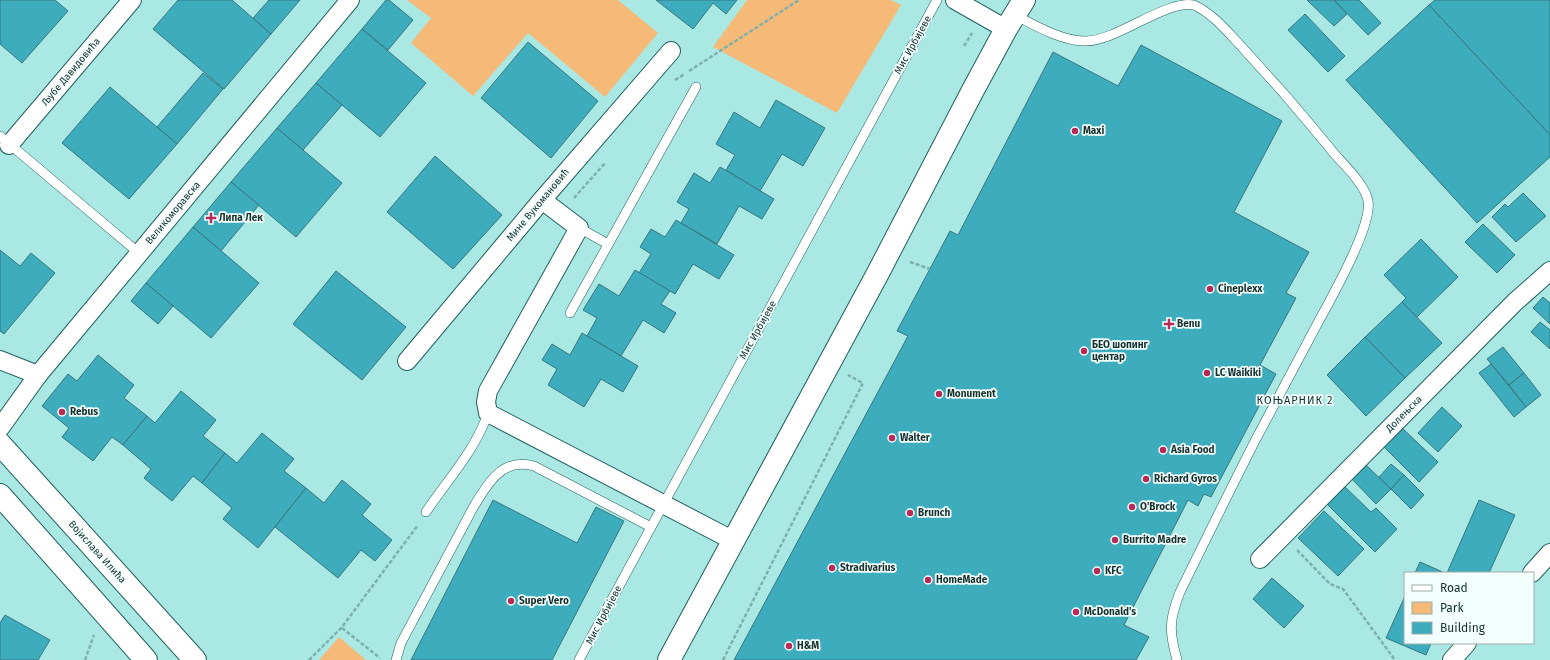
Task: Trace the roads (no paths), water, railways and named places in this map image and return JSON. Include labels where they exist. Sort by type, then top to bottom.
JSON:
[{"type":"street","name":"Љубе Давидовића","points":[[5,140],[132,0]]},
{"type":"street","name":"Великоморавска","points":[[0,428],[38,374],[140,254],[350,0]]},
{"type":"street","points":[[669,660],[878,273],[972,92],[1015,14],[955,0]]},
{"type":"street","name":"Мине Вукомановић","points":[[407,361],[542,200],[671,52]]},
{"type":"street","points":[[542,200],[579,228],[488,391],[486,402],[488,413],[664,503],[734,541]]},
{"type":"street","name":"Долењска","points":[[1260,559],[1515,302],[1550,272]]},
{"type":"street","points":[[0,360],[38,374]]},
{"type":"street","name":"Војислава Илића","points":[[0,444],[195,660]]},
{"type":"street","points":[[0,495],[146,660]]},
{"type":"street","points":[[1533,572],[1550,553]]},
{"type":"street","points":[[1452,660],[1467,644]]},
{"type":"lane","name":"Мис Ирбијеве","points":[[579,660],[937,0]]},
{"type":"lane","points":[[1015,14],[1039,28],[1082,42],[1092,41],[1104,37],[1143,17],[1178,3],[1191,4],[1202,9],[1216,20],[1273,81],[1353,175],[1365,193],[1368,202],[1368,213],[1354,251],[1256,439],[1180,592],[1173,611],[1170,626],[1176,660]]},
{"type":"lane","points":[[570,313],[696,87]]},
{"type":"lane","points":[[5,140],[140,254]]},
{"type":"lane","points":[[579,228],[608,244]]},
{"type":"lane","points":[[426,512],[482,432],[488,413]]},
{"type":"lane","points":[[396,660],[401,643],[473,508],[486,486],[500,472],[509,466],[526,464],[534,466],[651,528]]},
{"type":"place","name":"Maxi","points":[[1075,131]]},
{"type":"place","name":"Липа Лек","points":[[211,218]]},
{"type":"place","name":"Cineplexx","points":[[1210,289]]},
{"type":"place","name":"Benu","points":[[1169,324]]},
{"type":"place","name":"БЕО шопинг центар","points":[[1084,351]]},
{"type":"place","name":"LC Waikiki","points":[[1207,373]]},
{"type":"place","name":"Monument","points":[[939,394]]},
{"type":"place","name":"Rebus","points":[[62,412]]},
{"type":"place","name":"Walter","points":[[892,438]]},
{"type":"place","name":"Asia Food","points":[[1163,450]]},
{"type":"place","name":"Richard Gyros","points":[[1146,479]]},
{"type":"place","name":"O'Brock","points":[[1132,507]]},
{"type":"place","name":"Brunch","points":[[910,513]]},
{"type":"place","name":"Burrito Madre","points":[[1115,540]]},
{"type":"place","name":"Stradivarius","points":[[832,568]]},
{"type":"place","name":"KFC","points":[[1097,571]]},
{"type":"place","name":"HomeMade","points":[[928,580]]},
{"type":"place","name":"Super Vero","points":[[511,601]]},
{"type":"place","name":"McDonald's","points":[[1076,612]]},
{"type":"place","name":"H&M","points":[[789,646]]},
{"type":"district","name":"КОЊАРНИК 2","points":[[1295,400]]}]
